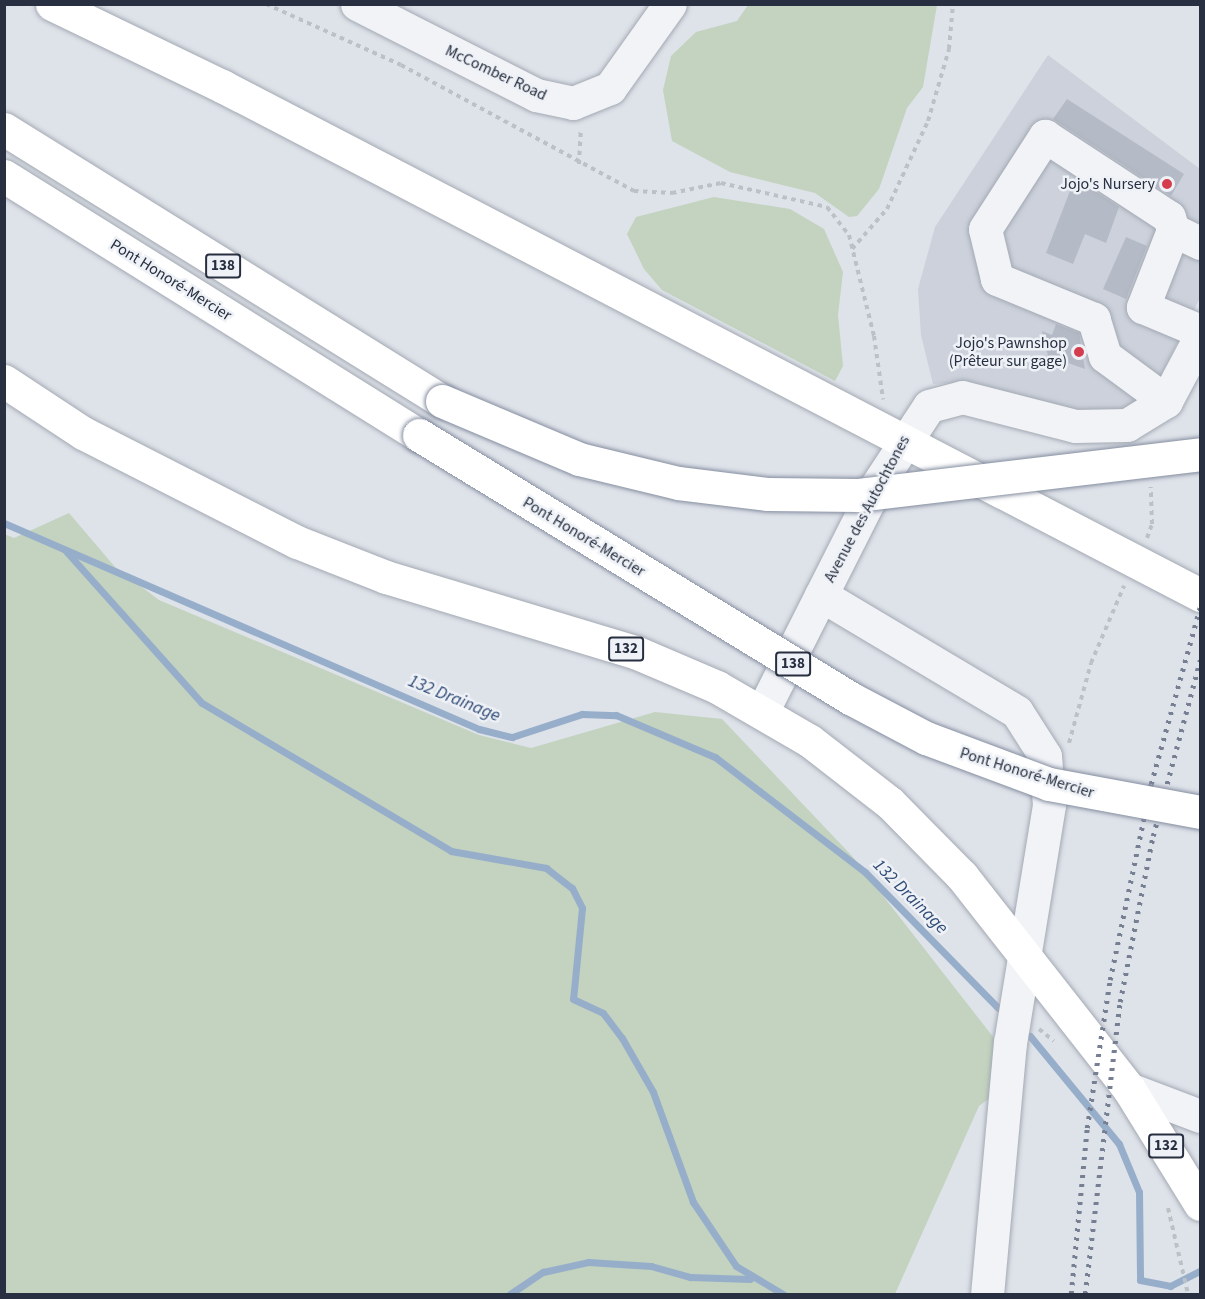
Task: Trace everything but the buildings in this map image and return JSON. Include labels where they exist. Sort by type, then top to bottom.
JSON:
[{"type":"highway","points":[[52,4],[211,81],[904,439],[1200,595]]},
{"type":"highway","name":"138","points":[[4,129],[442,401],[579,459],[678,483],[768,494],[858,495],[1200,454]]},
{"type":"highway","name":"Pont Honoré-Mercier","points":[[4,176],[419,435],[849,698],[926,738],[1049,784],[1200,812]]},
{"type":"highway","name":"132","points":[[4,381],[83,433],[297,542],[386,577],[635,652],[762,712],[810,741],[912,823],[1026,954],[1128,1089],[1200,1204]]},
{"type":"street","name":"McComber Road","points":[[357,4],[536,95],[573,103],[610,88],[670,4]]},
{"type":"street","points":[[1166,401],[1105,356],[1094,319],[997,279],[985,229],[1045,136],[1169,217],[1187,236],[1143,307],[1200,331]]},
{"type":"street","name":"Avenue des Autochtones","points":[[762,712],[821,594],[904,439],[929,406],[952,397],[1095,428],[1142,420],[1166,401],[1200,337]]},
{"type":"street","points":[[821,594],[1005,703],[1039,739],[1048,805],[1026,954],[1010,1042],[987,1294]]},
{"type":"street","points":[[1128,1089],[1200,1116]]},
{"type":"path","points":[[266,4],[401,65],[579,164],[650,195],[721,183],[815,200],[839,221],[852,249],[880,363],[883,406]]},
{"type":"path","points":[[852,249],[887,208],[928,121],[949,49],[953,4]]},
{"type":"path","points":[[579,164],[580,123]]},
{"type":"path","points":[[1143,549],[1152,524],[1151,478]]},
{"type":"shaded area","points":[[1048,55],[1200,169],[1200,298],[1153,391],[1121,410],[1084,415],[969,382],[933,384],[921,335],[918,289],[935,227]]},
{"type":"green space","points":[[748,5],[937,5],[923,87],[907,108],[879,189],[857,216],[849,217],[815,193],[730,172],[672,141],[663,90],[671,56],[696,32],[737,21]]},
{"type":"green space","points":[[714,197],[790,209],[824,229],[843,272],[838,315],[843,366],[835,381],[662,290],[644,269],[627,234],[636,217]]},
{"type":"green space","points":[[69,513],[115,567],[159,600],[479,735],[531,748],[655,712],[722,719],[852,856],[1022,1074],[979,1106],[895,1294],[5,1294],[4,534],[14,538]]},
{"type":"waterway","name":"132 Drainage","points":[[4,523],[479,729],[512,737],[582,714],[616,715],[715,757],[865,872],[998,1008]]},
{"type":"waterway","points":[[65,550],[202,703],[451,851],[546,868],[572,888],[582,908],[573,999],[603,1013],[622,1038],[653,1092],[693,1202],[736,1266],[783,1294]]},
{"type":"waterway","name":"132 Drainage","points":[[1030,1036],[1119,1144],[1139,1192],[1140,1280],[1170,1286],[1200,1271]]},
{"type":"waterway","points":[[510,1294],[543,1272],[588,1262],[651,1266],[690,1277],[750,1279]]},
{"type":"railway","points":[[1071,1294],[1087,1128],[1110,980],[1151,784],[1200,607]]},
{"type":"railway","points":[[1085,1294],[1120,1002],[1153,836],[1200,660]]},
{"type":"place","name":"Jojo's Nursery","points":[[1167,184]]},
{"type":"place","name":"Jojo's Pawnshop (Prêteur sur gage)","points":[[1079,352]]}]
